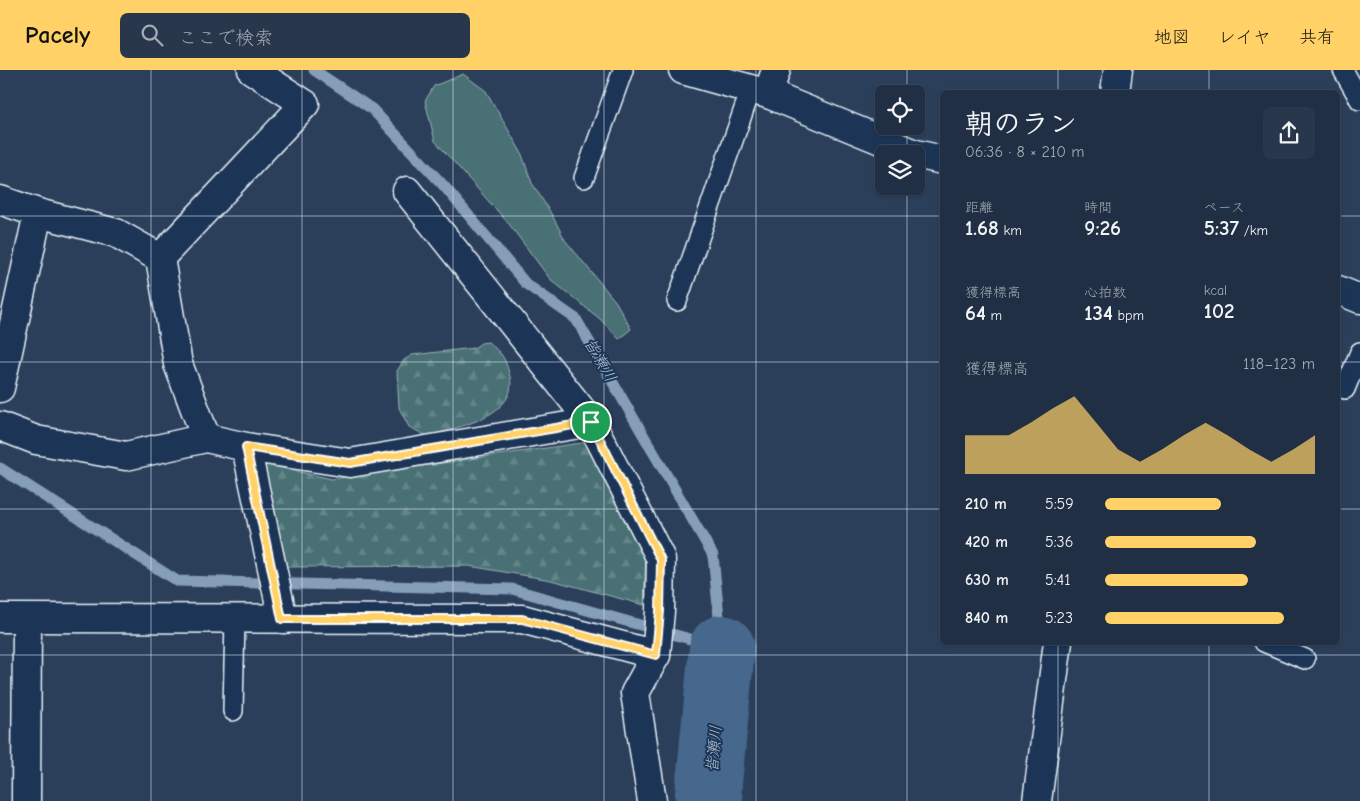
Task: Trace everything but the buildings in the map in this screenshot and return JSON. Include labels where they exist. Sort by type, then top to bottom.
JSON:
[{"type":"street","points":[[160,258],[305,104],[252,70]]},
{"type":"street","points":[[684,70],[765,85],[895,145]]},
{"type":"street","points":[[1115,90],[1118,70]]},
{"type":"street","points":[[925,156],[940,160]]},
{"type":"street","points":[[407,191],[591,422],[661,560],[660,611],[656,655],[635,693],[652,801]]},
{"type":"street","points":[[0,200],[38,213],[116,233],[160,258]]},
{"type":"street","points":[[0,388],[38,213]]},
{"type":"street","points":[[160,258],[178,364],[206,438]]},
{"type":"street","points":[[1340,291],[1360,299]]},
{"type":"street","points":[[0,426],[36,440],[126,456],[206,438],[246,447],[350,463],[591,422]]},
{"type":"street","points":[[246,447],[281,612]]},
{"type":"street","points":[[0,618],[235,619],[281,612],[522,619],[656,655]]},
{"type":"street","points":[[26,801],[27,619]]},
{"type":"street","points":[[1037,801],[1058,645]]},
{"type":"lane","points":[[584,178],[623,70]]},
{"type":"lane","points":[[1343,70],[1360,100]]},
{"type":"lane","points":[[677,301],[765,85]]},
{"type":"lane","points":[[1346,389],[1360,352]]},
{"type":"lane","points":[[233,711],[235,619]]},
{"type":"lane","points":[[1271,645],[1305,659]]},
{"type":"green space","points":[[463,74],[486,91],[521,152],[532,183],[565,240],[616,302],[631,329],[619,339],[600,319],[550,279],[509,224],[435,141],[425,101],[434,86]]},
{"type":"green space","points":[[488,342],[504,358],[511,387],[506,399],[497,409],[469,424],[427,436],[409,427],[399,408],[397,371],[404,360],[412,355],[474,348],[481,343]]},
{"type":"green space","points":[[588,442],[646,549],[644,605],[551,580],[469,566],[284,567],[260,472],[267,465],[332,479]]},
{"type":"waterway","points":[[0,468],[177,581],[512,589],[722,648],[713,555],[576,319],[526,284],[444,186],[372,109],[314,70]]},
{"type":"waterway","name":"皆瀬川","points":[[710,801],[708,793],[722,648]]},
{"type":"route","points":[[591,422],[661,560],[660,611],[656,655],[522,619],[282,619],[246,447],[350,463],[591,422]]}]
